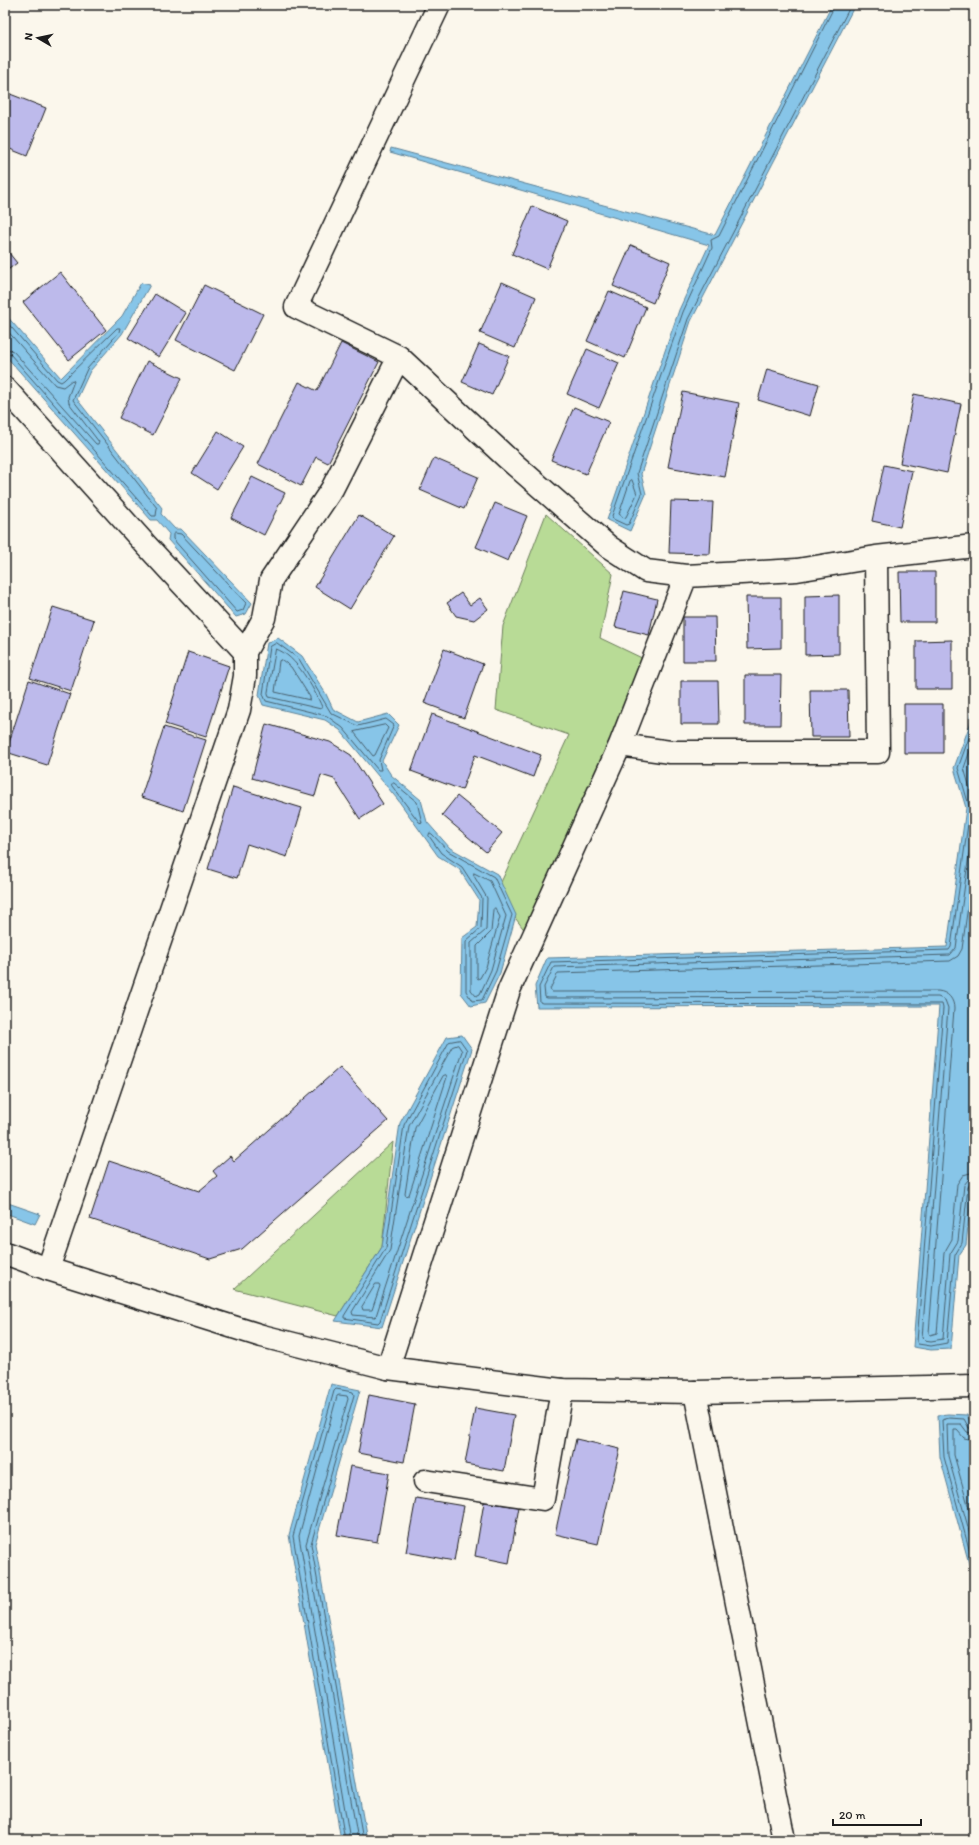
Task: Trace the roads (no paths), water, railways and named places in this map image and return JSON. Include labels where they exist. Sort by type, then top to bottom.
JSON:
[{"type":"street","points":[[439,5],[296,307],[399,357],[506,457],[609,547],[646,571],[686,576],[797,570],[876,557],[974,546]]},
{"type":"street","points":[[48,1269],[239,710],[245,676],[245,652],[264,618],[271,580],[332,489],[399,357]]},
{"type":"street","points":[[5,388],[147,546],[245,652]]},
{"type":"street","points":[[620,745],[670,752],[878,752],[876,557]]},
{"type":"street","points":[[388,1368],[509,990],[620,745],[686,576]]},
{"type":"street","points":[[5,1253],[48,1269],[262,1336],[388,1368],[562,1390],[694,1392],[974,1386]]},
{"type":"street","points":[[425,1481],[542,1499],[562,1390]]},
{"type":"street","points":[[694,1392],[784,1840]]},
{"type":"water","points":[[832,5],[855,5],[691,321],[641,474],[646,494],[630,531],[607,520],[679,310],[709,245],[390,152],[391,148],[715,235]]},
{"type":"water","points":[[141,283],[150,285],[122,334],[90,371],[77,399],[162,508],[161,514],[175,529],[181,529],[252,603],[246,614],[236,617],[168,540],[169,534],[157,520],[151,520],[5,355],[5,314],[61,378],[122,316]]},
{"type":"water","points":[[278,638],[302,656],[326,694],[333,709],[358,722],[388,714],[399,725],[382,761],[391,775],[421,800],[427,822],[450,848],[497,874],[516,915],[500,973],[485,1003],[471,1006],[461,993],[462,938],[477,927],[479,900],[459,869],[438,856],[398,800],[340,730],[325,720],[263,705],[259,695],[267,643]]},
{"type":"water","points":[[974,695],[974,1168],[966,1245],[959,1255],[951,1349],[931,1350],[913,1347],[939,1006],[537,1007],[535,986],[547,958],[947,947],[966,808],[954,768],[970,724]]},
{"type":"water","points":[[462,1035],[472,1049],[382,1327],[335,1321],[382,1247],[400,1123],[447,1037]]},
{"type":"water","points":[[5,1202],[40,1214],[35,1224],[5,1213]]},
{"type":"water","points":[[331,1384],[360,1390],[315,1544],[367,1840],[341,1840],[289,1535]]},
{"type":"water","points":[[938,1415],[967,1415],[974,1429],[974,1582],[940,1457]]}]
